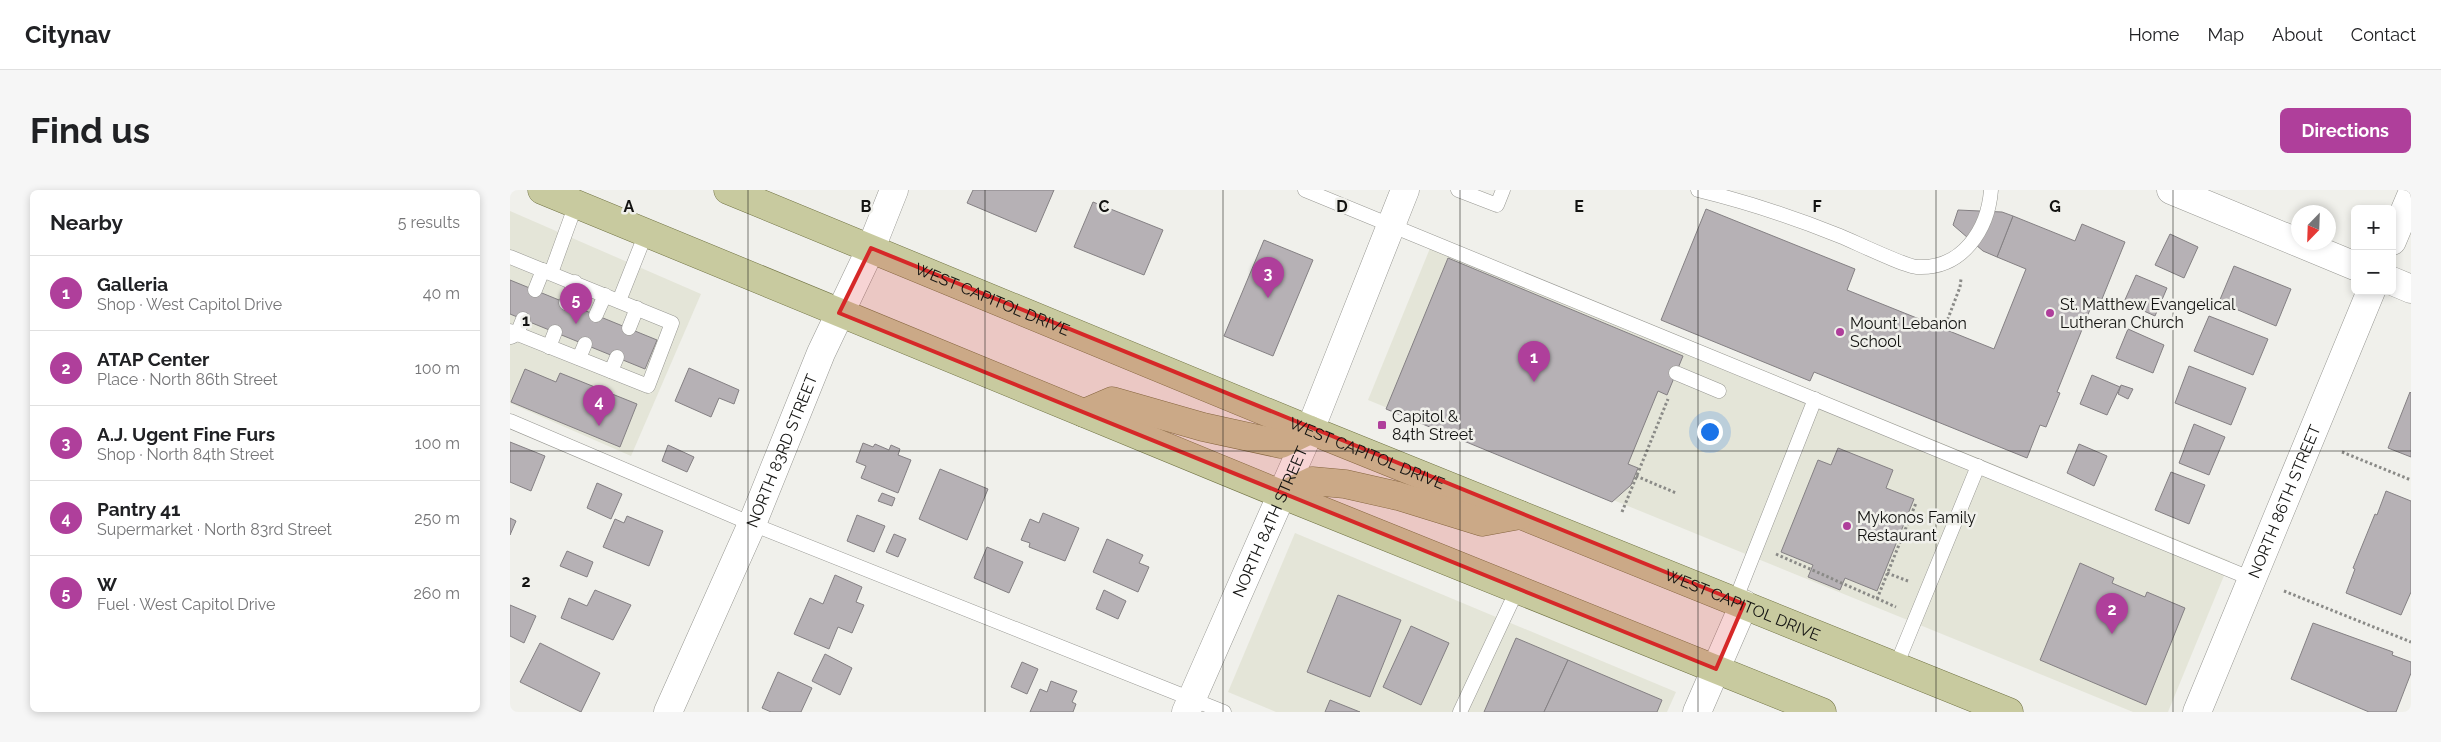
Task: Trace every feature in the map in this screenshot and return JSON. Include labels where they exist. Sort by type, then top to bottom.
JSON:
[{"type":"main road","points":[[542,190],[1283,495],[1822,712]]},
{"type":"main road","name":"WEST CAPITOL DRIVE","points":[[728,190],[1310,430],[2009,712]]},
{"type":"main road","points":[[1084,413],[1112,401],[1203,427],[1282,444],[1310,430]]},
{"type":"main road","points":[[1283,495],[1312,481],[1345,484],[1398,496],[1482,522],[1520,515]]},
{"type":"street","name":"NORTH 83RD STREET","points":[[668,712],[752,524],[839,313],[870,248],[894,190]]},
{"type":"street","name":"NORTH 84TH STREET","points":[[1189,705],[1283,495],[1405,190]]},
{"type":"street","points":[[2171,190],[2351,264]]},
{"type":"street","points":[[2396,232],[2411,196]]},
{"type":"street","points":[[2396,283],[2411,289]]},
{"type":"street","name":"NORTH 86TH STREET","points":[[2199,710],[2369,295]]},
{"type":"street","points":[[1697,712],[1716,669],[1739,603]]},
{"type":"lane","points":[[1305,190],[2252,579]]},
{"type":"lane","points":[[1458,190],[1497,205],[1503,190]]},
{"type":"lane","points":[[1698,190],[1786,214],[1917,267],[1944,263],[1969,248],[1985,221],[1991,190]]},
{"type":"lane","points":[[1752,204],[1756,190]]},
{"type":"lane","points":[[535,290],[547,271],[576,204]]},
{"type":"lane","points":[[620,301],[646,233]]},
{"type":"lane","points":[[510,256],[672,323],[648,386],[512,334],[523,319]]},
{"type":"lane","points":[[566,303],[575,282]]},
{"type":"lane","points":[[596,315],[605,295]]},
{"type":"lane","points":[[629,328],[637,308]]},
{"type":"lane","points":[[549,347],[555,332]]},
{"type":"lane","points":[[578,358],[584,344]]},
{"type":"lane","points":[[611,371],[617,357]]},
{"type":"lane","points":[[1676,373],[1719,391]]},
{"type":"lane","points":[[1739,603],[1759,539],[1815,399]]},
{"type":"lane","points":[[510,421],[752,524],[1189,705],[1224,712]]},
{"type":"lane","points":[[1896,666],[1978,466]]},
{"type":"lane","points":[[1460,712],[1518,590]]},
{"type":"path","points":[[1944,329],[1960,287],[1961,278]]},
{"type":"path","points":[[1622,512],[1668,398]]},
{"type":"path","points":[[2342,452],[2411,480]]},
{"type":"path","points":[[1636,476],[1676,493]]},
{"type":"path","points":[[1877,599],[1916,503]]},
{"type":"path","points":[[1759,539],[1780,558],[1900,608]]},
{"type":"path","points":[[2284,591],[2411,642]]},
{"type":"highlighted area","points":[[871,248],[1744,604],[1716,669],[839,313]]},
{"type":"shaded area","points":[[510,211],[701,294],[631,456],[510,403]]},
{"type":"shaded area","points":[[1435,236],[2230,561],[2168,712],[2133,712],[1368,400]]},
{"type":"shaded area","points":[[1295,533],[1676,692],[1667,712],[1276,712],[1228,692]]},
{"type":"building","points":[[973,190],[1054,190],[1036,232],[967,203]]},
{"type":"building","points":[[1093,202],[1163,230],[1144,275],[1074,247]]},
{"type":"building","points":[[1706,209],[1855,269],[1847,290],[1994,349],[2026,269],[1997,257],[2013,216],[2075,241],[2082,224],[2125,242],[2102,299],[2095,297],[2057,392],[2060,393],[2046,427],[2040,425],[2027,458],[1814,372],[1810,381],[1661,320]]},
{"type":"building","points":[[1958,210],[2002,212],[2013,216],[1997,257],[1983,251],[1953,225]]},
{"type":"building","points":[[2170,234],[2198,247],[2184,278],[2155,265]]},
{"type":"building","points":[[1264,240],[1313,260],[1273,356],[1224,336]]},
{"type":"building","points":[[1448,258],[1683,356],[1667,395],[1658,391],[1628,464],[1638,468],[1631,485],[1612,502],[1386,409]]},
{"type":"building","points":[[2234,266],[2291,289],[2276,326],[2219,302]]},
{"type":"building","points":[[2136,275],[2167,288],[2155,316],[2124,302]]},
{"type":"building","points":[[510,280],[657,340],[645,369],[510,314]]},
{"type":"building","points":[[2209,316],[2268,339],[2253,375],[2194,351]]},
{"type":"building","points":[[2128,329],[2164,345],[2153,373],[2116,358]]},
{"type":"building","points":[[2189,366],[2246,388],[2231,425],[2175,403]]},
{"type":"building","points":[[689,368],[739,390],[734,404],[719,398],[711,417],[675,401]]},
{"type":"building","points":[[525,369],[556,382],[560,373],[637,404],[620,447],[511,402]]},
{"type":"building","points":[[2092,375],[2120,387],[2107,415],[2080,404]]},
{"type":"building","points":[[2121,385],[2133,389],[2128,399],[2118,394]]},
{"type":"building","points":[[2411,393],[2411,457],[2388,448]]},
{"type":"building","points":[[2194,424],[2225,437],[2209,475],[2179,463]]},
{"type":"building","points":[[510,442],[545,456],[531,491],[510,482]]},
{"type":"building","points":[[863,443],[873,447],[875,444],[889,450],[891,445],[900,449],[898,455],[911,460],[898,493],[861,478],[866,466],[856,462]]},
{"type":"building","points":[[2079,444],[2107,456],[2094,486],[2067,473]]},
{"type":"building","points":[[668,445],[694,457],[687,472],[662,461]]},
{"type":"building","name":"Mykonos Family Restaurant","points":[[1838,448],[1893,470],[1886,488],[1914,499],[1877,591],[1845,578],[1840,590],[1808,577],[1813,565],[1781,552],[1818,460],[1831,465]]},
{"type":"building","points":[[940,469],[988,489],[967,540],[919,519]]},
{"type":"building","points":[[2171,472],[2205,485],[2189,524],[2155,510]]},
{"type":"building","points":[[597,483],[622,494],[611,519],[587,508]]},
{"type":"building","points":[[2386,491],[2411,501],[2411,592],[2401,615],[2346,593],[2355,569],[2353,568]]},
{"type":"building","points":[[882,493],[895,498],[892,506],[878,501]]},
{"type":"building","points":[[1043,513],[1079,528],[1065,561],[1029,547],[1030,543],[1021,540],[1030,519],[1039,523]]},
{"type":"building","points":[[857,515],[885,526],[874,552],[847,541]]},
{"type":"building","points":[[627,516],[663,531],[649,566],[603,547],[615,519],[624,523]]},
{"type":"building","points":[[510,518],[516,521],[510,535]]},
{"type":"building","points":[[894,534],[906,539],[898,557],[886,552]]},
{"type":"building","points":[[1107,539],[1143,555],[1139,563],[1149,567],[1138,592],[1093,572]]},
{"type":"building","points":[[987,547],[1023,562],[1009,593],[974,578]]},
{"type":"building","points":[[567,551],[593,562],[587,577],[560,566]]},
{"type":"building","points":[[2080,563],[2114,578],[2112,583],[2145,597],[2147,592],[2185,608],[2146,705],[2040,660]]},
{"type":"building","points":[[835,575],[862,587],[856,602],[864,605],[852,633],[838,627],[829,649],[794,634],[810,598],[823,604]]},
{"type":"building","points":[[595,590],[631,605],[613,640],[561,618],[569,598],[587,606]]},
{"type":"building","points":[[1104,590],[1126,601],[1118,619],[1096,609]]},
{"type":"building","points":[[1338,595],[1401,620],[1370,697],[1307,672]]},
{"type":"building","points":[[510,605],[536,616],[524,643],[510,636]]},
{"type":"building","points":[[2313,623],[2393,652],[2392,655],[2411,662],[2411,673],[2396,712],[2369,712],[2291,679]]},
{"type":"building","points":[[1411,626],[1449,643],[1421,705],[1383,687]]},
{"type":"building","points":[[1516,638],[1568,660],[1544,712],[1484,712]]},
{"type":"building","points":[[540,643],[600,673],[581,712],[520,682]]},
{"type":"building","points":[[825,654],[852,668],[840,695],[812,681]]},
{"type":"building","points":[[1568,660],[1662,700],[1657,712],[1544,712]]},
{"type":"building","points":[[1022,662],[1038,669],[1027,694],[1011,687]]},
{"type":"building","points":[[778,672],[812,688],[801,712],[771,712],[762,708]]},
{"type":"building","points":[[1051,681],[1077,691],[1072,702],[1076,704],[1073,712],[1030,712],[1040,689],[1047,692]]},
{"type":"building","points":[[1330,700],[1360,712],[1325,712]]},
{"type":"place","name":"A.J. Ugent Fine Furs","points":[[1268,298]]},
{"type":"place","name":"St. Matthew Evangelical Lutheran Church","points":[[2050,313]]},
{"type":"place","name":"W","points":[[576,324]]},
{"type":"place","name":"Mount Lebanon School","points":[[1840,332]]},
{"type":"place","name":"Galleria","points":[[1534,382]]},
{"type":"place","name":"Capitol & 84th Street","points":[[1382,425]]},
{"type":"place","name":"Pantry 41","points":[[599,426]]},
{"type":"place","name":"Mykonos Family Restaurant","points":[[1847,526]]},
{"type":"place","name":"ATAP Center","points":[[2112,634]]}]
